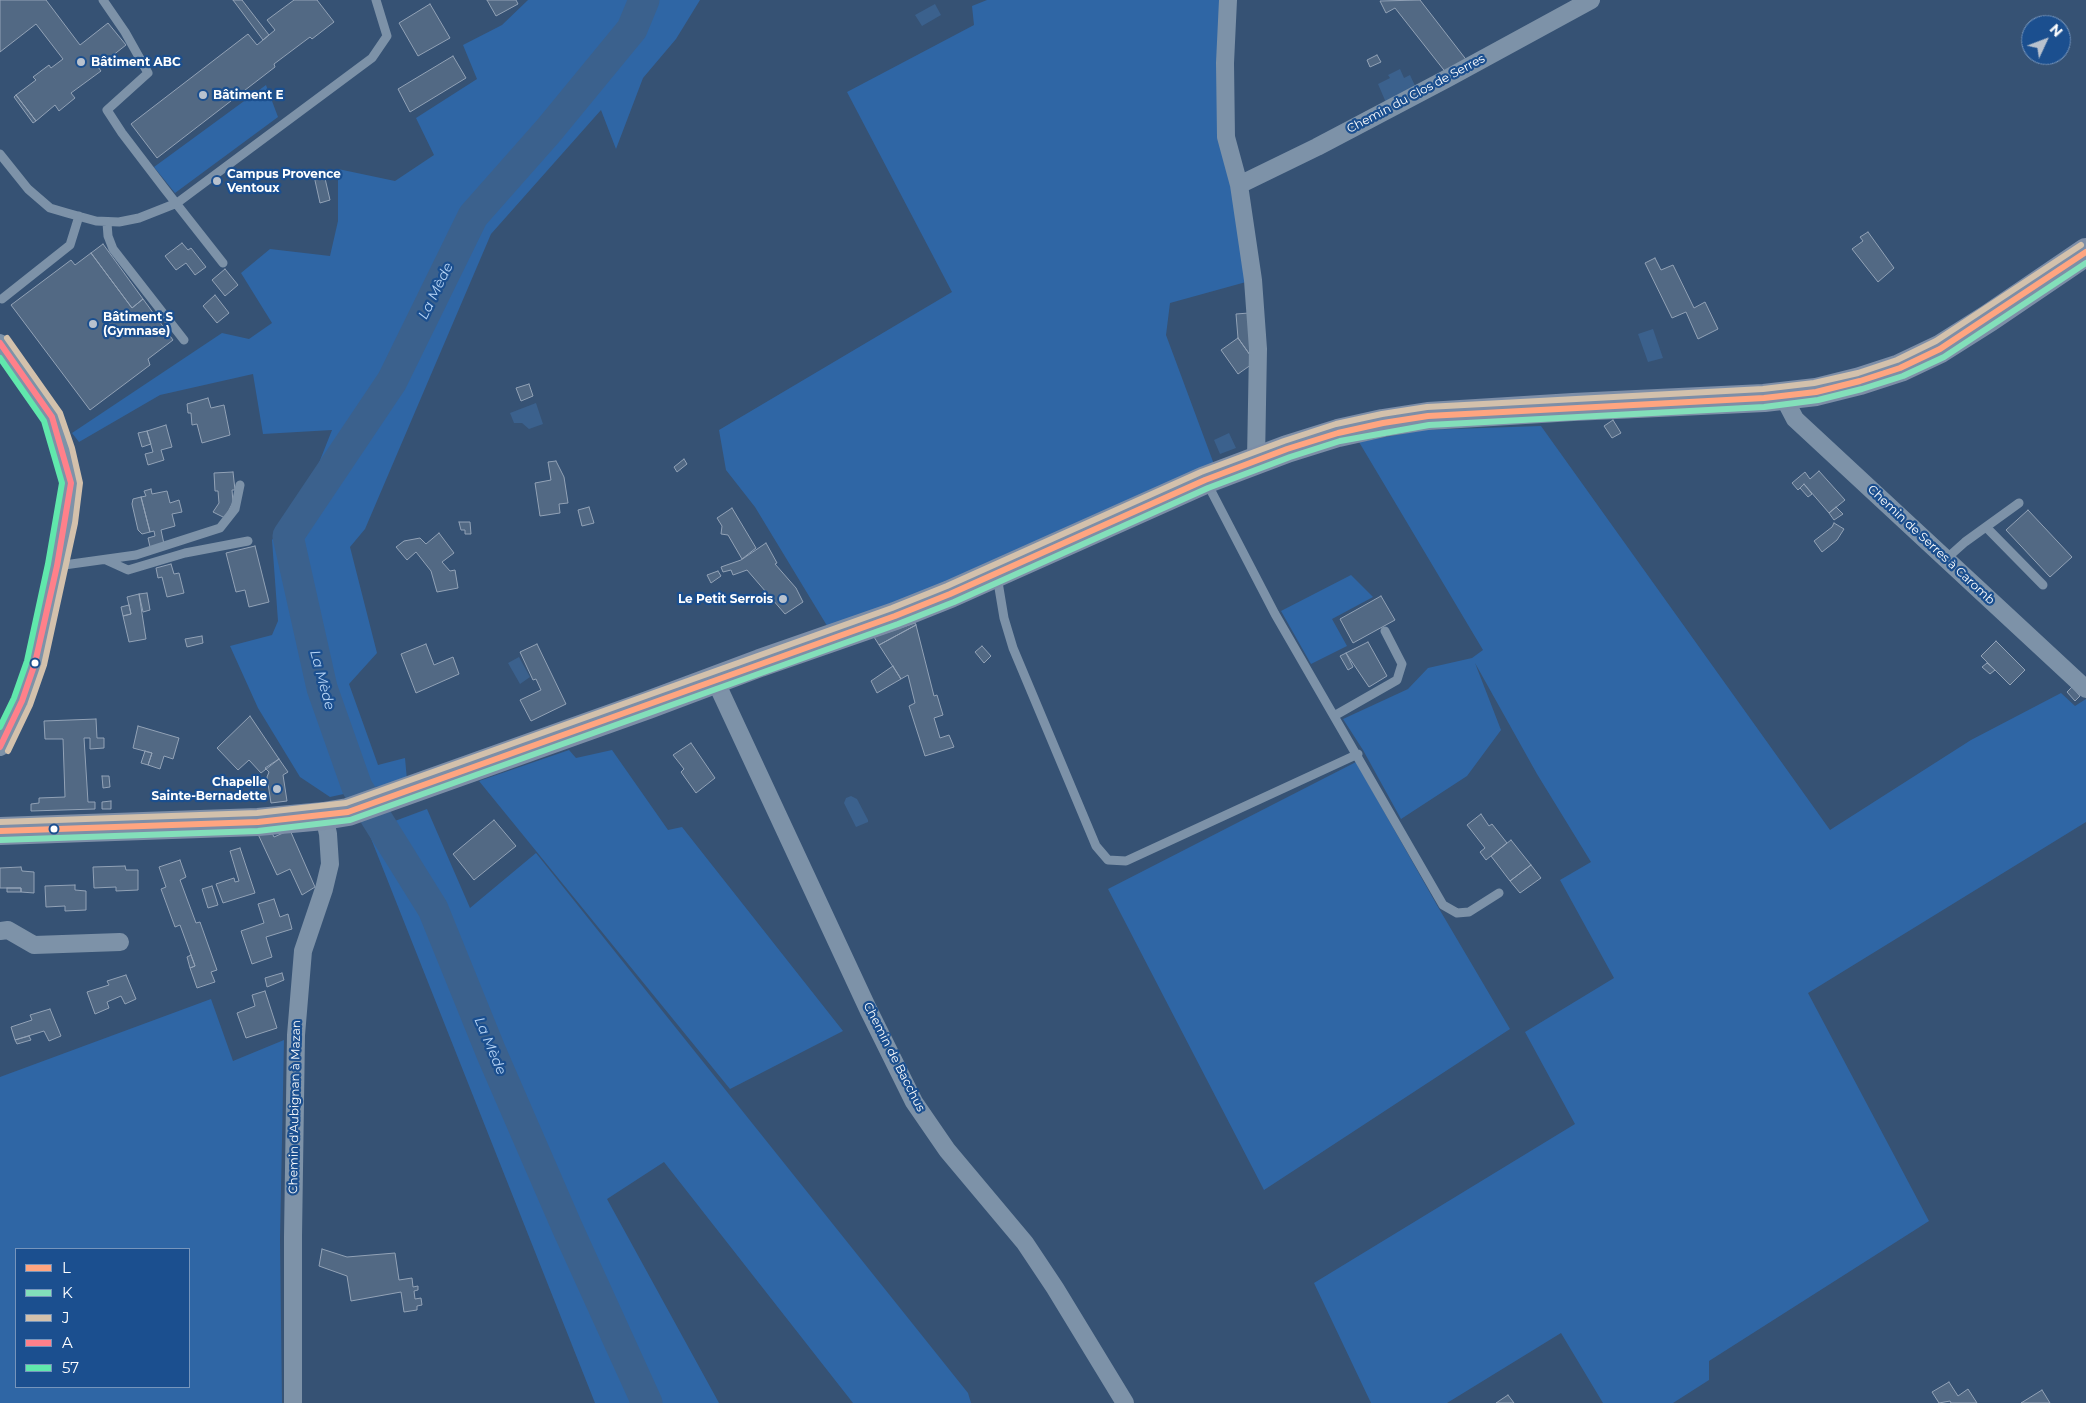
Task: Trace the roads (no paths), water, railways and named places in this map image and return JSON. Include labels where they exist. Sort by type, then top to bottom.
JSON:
[{"type":"main road","points":[[0,831],[258,822],[336,814],[380,801],[760,662],[895,616],[1256,459],[1338,433],[1428,416],[1573,407],[1716,402],[1816,392],[1860,381],[1900,368],[1940,349],[2086,252]]},
{"type":"street","points":[[1228,0],[1225,63],[1226,136],[1239,185],[1253,280],[1258,349],[1256,459]]},
{"type":"street","name":"Chemin du Clos de Serres","points":[[1239,185],[1317,147],[1591,0]]},
{"type":"street","points":[[0,343],[52,417],[71,483],[57,566],[34,663],[22,702],[0,747]]},
{"type":"street","name":"Chemin de Serres à Caromb","points":[[1783,396],[1795,419],[2086,689]]},
{"type":"street","name":"Chemin de Bacchus","points":[[715,680],[868,1009],[914,1102],[947,1150],[1025,1243],[1055,1288],[1125,1403]]},
{"type":"street","name":"Chemin d'Aubignan à Mazan","points":[[293,1403],[296,1035],[303,951],[324,889],[330,864],[328,834],[336,814]]},
{"type":"street","points":[[0,931],[8,930],[34,945],[120,942]]},
{"type":"lane","points":[[103,0],[125,32],[148,72],[107,110],[122,133],[223,263]]},
{"type":"lane","points":[[0,154],[28,189],[50,208],[108,223],[140,218],[177,203],[372,58],[387,36],[376,0]]},
{"type":"lane","points":[[2,299],[70,245],[79,216]]},
{"type":"lane","points":[[108,223],[108,236],[113,249],[184,340]]},
{"type":"lane","points":[[1205,480],[1275,614],[1358,754],[1443,905],[1457,913],[1470,912],[1499,893]]},
{"type":"lane","points":[[57,566],[136,555],[220,528],[235,509],[240,485]]},
{"type":"lane","points":[[1946,559],[1965,542],[2019,503]]},
{"type":"lane","points":[[1986,527],[2043,585]]},
{"type":"lane","points":[[105,559],[128,570],[186,553],[248,541]]},
{"type":"lane","points":[[996,573],[1004,618],[1013,648],[1096,846],[1108,860],[1126,861],[1358,754]]},
{"type":"lane","points":[[1334,716],[1397,680],[1402,664],[1385,631]]},
{"type":"waterway","name":"La Mède","points":[[644,0],[632,29],[549,130],[473,216],[392,381],[288,536],[322,688],[357,787],[433,909],[491,1052],[567,1227],[647,1403]]},
{"type":"place","name":"Bâtiment ABC","points":[[81,62]]},
{"type":"place","name":"Bâtiment E","points":[[203,95]]},
{"type":"place","name":"Campus Provence Ventoux","points":[[217,181]]},
{"type":"place","name":"Bâtiment S (Gymnase)","points":[[93,324]]},
{"type":"place","name":"Le Petit Serrois","points":[[783,599]]},
{"type":"place","name":"Chapelle Sainte-Bernadette","points":[[277,789]]}]
